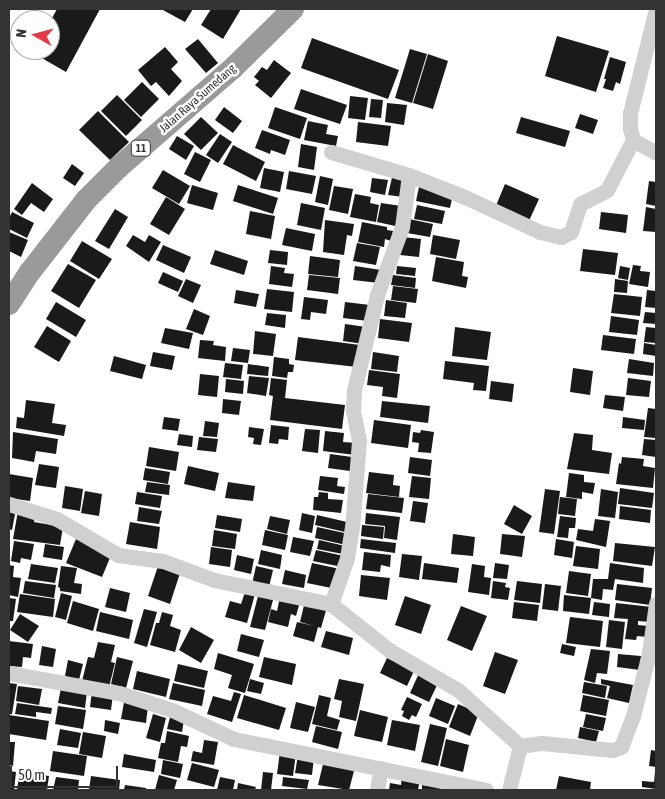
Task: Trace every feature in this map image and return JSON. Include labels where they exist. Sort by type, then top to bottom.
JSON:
[{"type":"highway","name":"Jalan Raya Sumedang","points":[[9,304],[30,272],[86,200],[120,167],[240,62],[293,9]]},
{"type":"street","points":[[332,152],[409,174],[465,197],[540,232],[566,236],[571,232],[580,204],[607,190],[633,140],[630,128],[630,113],[656,9]]},
{"type":"street","points":[[633,140],[656,152]]},
{"type":"street","points":[[331,604],[347,558],[352,528],[360,441],[352,410],[354,390],[377,295],[402,227],[409,174]]},
{"type":"street","points":[[9,504],[57,519],[118,555],[163,561],[214,580],[331,604],[389,650],[458,690],[520,746],[542,743],[613,750],[621,747],[633,716],[649,653],[656,602]]},
{"type":"street","points":[[9,673],[119,693],[164,707],[234,740],[486,790]]},
{"type":"street","points":[[509,790],[520,746]]},
{"type":"street","points":[[377,790],[381,768]]},
{"type":"building","points":[[100,9],[66,72],[45,60],[60,60],[60,10],[56,10]]},
{"type":"building","points":[[161,9],[193,9],[185,22]]},
{"type":"building","points":[[211,9],[241,9],[223,39],[201,25]]},
{"type":"building","points":[[557,36],[609,51],[596,92],[545,76]]},
{"type":"building","points":[[312,38],[399,70],[388,99],[301,68]]},
{"type":"building","points":[[198,39],[218,63],[206,73],[185,49]]},
{"type":"building","points":[[165,47],[178,62],[171,69],[182,81],[169,96],[156,82],[151,86],[138,70]]},
{"type":"building","points":[[410,49],[427,54],[412,103],[395,98]]},
{"type":"building","points":[[428,54],[448,61],[433,109],[413,103]]},
{"type":"building","points":[[610,57],[626,62],[620,84],[616,82],[613,91],[603,88]]},
{"type":"building","points":[[274,60],[291,73],[271,98],[255,85],[259,81],[254,77],[262,67],[267,70]]},
{"type":"building","points":[[142,82],[159,99],[141,117],[124,100]]},
{"type":"building","points":[[301,89],[347,105],[340,124],[294,109]]},
{"type":"building","points":[[117,95],[142,120],[126,136],[101,111]]},
{"type":"building","points":[[350,96],[368,98],[365,120],[348,118]]},
{"type":"building","points":[[371,99],[383,100],[381,118],[369,117]]},
{"type":"building","points":[[387,103],[407,105],[404,125],[385,122]]},
{"type":"building","points":[[224,107],[242,121],[233,133],[215,120]]},
{"type":"building","points":[[275,107],[307,118],[300,139],[268,128]]},
{"type":"building","points":[[98,111],[129,142],[110,160],[79,130]]},
{"type":"building","points":[[580,114],[598,120],[593,134],[575,128]]},
{"type":"building","points":[[201,117],[218,133],[201,150],[184,134]]},
{"type":"building","points":[[521,117],[570,131],[565,147],[516,133]]},
{"type":"building","points":[[308,121],[328,125],[326,134],[338,136],[336,146],[304,140]]},
{"type":"building","points":[[358,122],[391,126],[388,146],[356,142]]},
{"type":"building","points":[[262,130],[290,140],[285,155],[271,150],[270,154],[255,148]]},
{"type":"building","points":[[220,134],[232,142],[218,163],[206,155]]},
{"type":"building","points":[[177,136],[194,146],[186,160],[169,149]]},
{"type":"building","points":[[301,144],[317,147],[314,170],[298,167]]},
{"type":"building","points":[[233,145],[265,162],[256,181],[223,164]]},
{"type":"building","points":[[195,152],[211,160],[200,182],[184,174]]},
{"type":"building","points":[[72,164],[84,173],[75,186],[63,178]]},
{"type":"building","points":[[264,168],[284,172],[280,192],[260,188]]},
{"type":"building","points":[[163,170],[190,186],[179,204],[152,188]]},
{"type":"building","points":[[289,171],[316,176],[312,194],[286,189]]},
{"type":"building","points":[[393,173],[406,175],[403,197],[388,195]]},
{"type":"building","points":[[320,176],[333,179],[328,205],[315,202]]},
{"type":"building","points":[[372,178],[388,180],[385,195],[370,192]]},
{"type":"building","points":[[649,181],[656,182],[656,206],[646,204]]},
{"type":"building","points":[[32,183],[53,199],[44,212],[31,203],[22,215],[14,209]]},
{"type":"building","points":[[505,184],[539,199],[528,223],[495,208]]},
{"type":"building","points":[[192,185],[218,193],[213,210],[187,203]]},
{"type":"building","points":[[238,185],[278,198],[273,214],[233,201]]},
{"type":"building","points":[[334,186],[353,189],[348,214],[329,210]]},
{"type":"building","points":[[419,187],[453,194],[450,208],[416,201]]},
{"type":"building","points":[[355,194],[371,197],[370,203],[379,205],[376,222],[350,217]]},
{"type":"building","points":[[166,197],[185,209],[169,235],[150,224]]},
{"type":"building","points":[[301,203],[325,208],[321,230],[297,225]]},
{"type":"building","points":[[381,203],[401,206],[400,227],[377,222]]},
{"type":"building","points":[[417,205],[445,211],[442,224],[414,219]]},
{"type":"building","points":[[646,207],[656,209],[656,232],[643,231]]},
{"type":"building","points":[[115,209],[128,217],[109,249],[95,241]]},
{"type":"building","points":[[250,211],[275,216],[271,239],[246,234]]},
{"type":"building","points":[[12,212],[34,223],[27,238],[9,229],[9,218]]},
{"type":"building","points":[[601,212],[628,215],[626,233],[599,229]]},
{"type":"building","points":[[409,219],[433,224],[430,237],[407,233]]},
{"type":"building","points":[[325,220],[354,224],[352,236],[347,235],[344,255],[323,252]]},
{"type":"building","points":[[362,222],[387,227],[387,230],[393,231],[391,241],[385,239],[384,247],[358,242]]},
{"type":"building","points":[[286,228],[315,234],[312,251],[282,245]]},
{"type":"building","points":[[9,232],[28,240],[21,257],[9,251]]},
{"type":"building","points":[[133,235],[145,242],[149,235],[161,242],[149,262],[126,246]]},
{"type":"building","points":[[433,235],[460,240],[456,259],[430,254]]},
{"type":"building","points":[[403,237],[421,239],[419,257],[400,255]]},
{"type":"building","points":[[82,241],[112,259],[99,279],[70,261]]},
{"type":"building","points":[[357,243],[380,247],[376,265],[353,261]]},
{"type":"building","points":[[163,245],[191,257],[184,273],[156,260]]},
{"type":"building","points":[[583,249],[618,253],[615,275],[580,271]]},
{"type":"building","points":[[215,250],[248,261],[244,275],[210,264]]},
{"type":"building","points":[[270,250],[288,252],[287,265],[268,263]]},
{"type":"building","points":[[310,256],[340,260],[338,277],[308,274]]},
{"type":"building","points":[[436,257],[464,262],[462,276],[468,277],[466,288],[432,281]]},
{"type":"building","points":[[68,264],[96,280],[79,308],[51,291]]},
{"type":"building","points":[[633,265],[641,266],[640,271],[650,272],[648,287],[629,284]]},
{"type":"building","points":[[271,266],[285,268],[284,273],[294,274],[292,287],[269,284]]},
{"type":"building","points":[[355,266],[381,270],[379,283],[353,280]]},
{"type":"building","points":[[397,266],[416,268],[415,276],[396,274]]},
{"type":"building","points":[[620,266],[630,268],[628,280],[618,278]]},
{"type":"building","points":[[163,272],[183,281],[178,292],[158,283]]},
{"type":"building","points":[[309,275],[340,278],[338,294],[307,290]]},
{"type":"building","points":[[393,275],[416,278],[415,288],[391,285]]},
{"type":"building","points":[[186,279],[201,285],[193,303],[178,296]]},
{"type":"building","points":[[615,279],[628,281],[627,293],[614,292]]},
{"type":"building","points":[[393,286],[418,289],[416,303],[391,300]]},
{"type":"building","points":[[267,289],[294,292],[292,312],[264,309]]},
{"type":"building","points":[[236,290],[259,294],[256,307],[234,303]]},
{"type":"building","points":[[647,290],[656,291],[656,308],[645,307]]},
{"type":"building","points":[[614,294],[642,297],[640,316],[611,313]]},
{"type":"building","points":[[304,297],[328,300],[326,314],[311,312],[310,320],[301,319]]},
{"type":"building","points":[[386,300],[407,303],[405,318],[384,316]]},
{"type":"building","points":[[56,302],[86,320],[76,337],[46,319]]},
{"type":"building","points":[[345,302],[370,305],[368,321],[343,318]]},
{"type":"building","points":[[194,309],[210,316],[203,335],[186,329]]},
{"type":"building","points":[[645,312],[656,313],[656,324],[643,323]]},
{"type":"building","points":[[267,313],[286,315],[285,328],[265,325]]},
{"type":"building","points":[[611,316],[639,320],[637,335],[609,332]]},
{"type":"building","points":[[380,319],[412,323],[409,342],[378,338]]},
{"type":"building","points":[[345,324],[366,327],[364,344],[343,341]]},
{"type":"building","points":[[47,326],[71,341],[59,362],[34,347]]},
{"type":"building","points":[[455,327],[491,332],[487,360],[452,356]]},
{"type":"building","points":[[646,327],[656,328],[656,343],[644,342]]},
{"type":"building","points":[[165,328],[193,333],[189,349],[161,343]]},
{"type":"building","points":[[255,331],[276,334],[273,356],[253,354]]},
{"type":"building","points":[[603,335],[636,339],[634,354],[601,350]]},
{"type":"building","points":[[298,337],[360,345],[357,367],[295,360]]},
{"type":"building","points":[[200,340],[214,341],[213,345],[226,347],[225,361],[198,358]]},
{"type":"building","points":[[644,343],[656,345],[656,356],[643,354]]},
{"type":"building","points":[[233,348],[250,350],[248,363],[231,361]]},
{"type":"building","points":[[153,352],[175,356],[172,370],[150,366]]},
{"type":"building","points":[[373,352],[399,356],[397,372],[371,369]]},
{"type":"building","points":[[114,356],[146,365],[142,379],[110,371]]},
{"type":"building","points":[[274,357],[289,359],[289,364],[294,365],[293,372],[288,372],[287,378],[272,376]]},
{"type":"building","points":[[629,359],[654,363],[653,376],[627,373]]},
{"type":"building","points":[[445,361],[489,366],[486,391],[473,390],[474,383],[443,379]]},
{"type":"building","points":[[225,363],[243,365],[241,379],[223,377]]},
{"type":"building","points":[[248,364],[269,367],[268,376],[247,374]]},
{"type":"building","points":[[573,368],[593,371],[590,395],[570,392]]},
{"type":"building","points":[[369,370],[400,374],[397,398],[382,396],[383,387],[367,385]]},
{"type":"building","points":[[200,374],[219,376],[217,397],[198,395]]},
{"type":"building","points":[[249,376],[269,378],[266,396],[247,393]]},
{"type":"building","points":[[271,378],[287,380],[285,398],[345,405],[342,429],[270,420],[273,396],[269,395]]},
{"type":"building","points":[[628,378],[651,381],[649,397],[626,395]]},
{"type":"building","points":[[226,379],[244,381],[243,394],[225,392]]},
{"type":"building","points":[[491,381],[514,384],[512,402],[489,399]]},
{"type":"building","points":[[605,395],[625,397],[623,411],[603,408]]},
{"type":"building","points":[[223,399],[241,401],[239,415],[222,413]]},
{"type":"building","points":[[26,400],[55,404],[52,423],[66,425],[64,436],[16,428],[17,417],[24,418]]},
{"type":"building","points":[[382,401],[430,406],[428,423],[380,417]]},
{"type":"building","points":[[648,408],[656,409],[656,438],[644,437]]},
{"type":"building","points":[[164,417],[180,419],[178,431],[162,429]]},
{"type":"building","points":[[623,417],[645,420],[644,430],[622,428]]},
{"type":"building","points":[[374,420],[411,425],[408,448],[371,443]]},
{"type":"building","points":[[205,421],[219,423],[217,437],[203,436]]},
{"type":"building","points":[[271,425],[289,427],[288,440],[279,439],[278,444],[269,443]]},
{"type":"building","points":[[249,427],[264,429],[261,445],[253,444],[254,438],[248,437]]},
{"type":"building","points":[[305,429],[320,430],[318,453],[302,451]]},
{"type":"building","points":[[421,430],[434,432],[431,453],[418,452],[419,443],[412,442],[413,432],[420,433]]},
{"type":"building","points":[[325,431],[344,433],[343,442],[357,443],[355,455],[323,451]]},
{"type":"building","points":[[13,432],[58,439],[56,454],[36,451],[34,462],[12,458]]},
{"type":"building","points":[[574,433],[593,435],[592,450],[612,453],[609,474],[567,469]]},
{"type":"building","points":[[179,434],[193,436],[192,447],[177,445]]},
{"type":"building","points":[[199,437],[218,439],[216,452],[197,450]]},
{"type":"building","points":[[644,439],[656,440],[656,457],[642,455]]},
{"type":"building","points":[[149,447],[179,452],[176,471],[146,466]]},
{"type":"building","points":[[330,454],[352,457],[350,471],[328,468]]},
{"type":"building","points":[[410,457],[432,460],[430,476],[408,473]]},
{"type":"building","points":[[622,457],[644,459],[643,466],[655,468],[653,488],[616,484],[619,463],[621,464]]},
{"type":"building","points":[[39,464],[59,467],[56,488],[35,485]]},
{"type":"building","points":[[188,466],[219,473],[215,491],[184,484]]},
{"type":"building","points":[[145,468],[170,472],[168,484],[143,480]]},
{"type":"building","points":[[369,472],[394,475],[393,485],[400,486],[399,497],[366,493]]},
{"type":"building","points":[[569,473],[584,475],[584,482],[595,483],[593,494],[582,492],[582,499],[566,497]]},
{"type":"building","points":[[9,474],[33,478],[30,501],[9,498]]},
{"type":"building","points":[[320,476],[338,478],[337,486],[345,487],[344,494],[318,490]]},
{"type":"building","points":[[412,476],[431,478],[429,499],[409,497]]},
{"type":"building","points":[[147,482],[170,485],[169,495],[145,492]]},
{"type":"building","points":[[228,482],[255,486],[253,501],[225,498]]},
{"type":"building","points":[[65,486],[83,489],[80,511],[62,508]]},
{"type":"building","points":[[620,488],[654,493],[652,508],[618,504]]},
{"type":"building","points":[[545,489],[560,491],[554,534],[539,532]]},
{"type":"building","points":[[601,489],[618,492],[615,518],[598,516]]},
{"type":"building","points":[[85,491],[102,494],[99,516],[81,513]]},
{"type":"building","points":[[137,492],[162,496],[160,508],[135,504]]},
{"type":"building","points":[[319,492],[328,493],[328,499],[343,500],[341,513],[313,510],[314,497],[318,497]]},
{"type":"building","points":[[368,494],[404,498],[402,513],[366,509]]},
{"type":"building","points":[[560,497],[577,499],[575,516],[558,514]]},
{"type":"building","points":[[413,501],[428,503],[425,523],[410,521]]},
{"type":"building","points":[[514,505],[532,516],[522,534],[504,524]]},
{"type":"building","points":[[620,506],[651,510],[650,523],[619,519]]},
{"type":"building","points":[[9,507],[16,509],[12,530],[9,529]]},
{"type":"building","points":[[139,507],[162,511],[159,524],[137,521]]},
{"type":"building","points":[[18,511],[35,514],[34,522],[63,527],[60,545],[13,539]]},
{"type":"building","points":[[302,513],[315,516],[312,533],[299,530]]},
{"type":"building","points":[[366,513],[400,517],[397,540],[384,538],[385,526],[365,524]]},
{"type":"building","points":[[217,515],[242,519],[240,532],[215,528]]},
{"type":"building","points":[[317,515],[347,522],[345,532],[315,525]]},
{"type":"building","points":[[270,516],[290,520],[287,534],[267,529]]},
{"type":"building","points":[[560,516],[576,518],[575,528],[569,528],[568,538],[557,537]]},
{"type":"building","points":[[595,519],[610,521],[606,547],[576,540],[578,529],[593,531]]},
{"type":"building","points":[[130,522],[160,527],[157,549],[126,544]]},
{"type":"building","points":[[362,525],[384,527],[383,539],[361,536]]},
{"type":"building","points":[[317,527],[349,534],[346,545],[315,538]]},
{"type":"building","points":[[214,530],[237,534],[235,549],[212,546]]},
{"type":"building","points":[[265,530],[288,535],[285,550],[262,545]]},
{"type":"building","points":[[453,534],[475,537],[473,556],[451,554]]},
{"type":"building","points":[[502,534],[525,536],[522,557],[500,554]]},
{"type":"building","points":[[293,537],[314,541],[310,556],[290,552]]},
{"type":"building","points":[[76,539],[112,553],[102,577],[66,563]]},
{"type":"building","points":[[361,539],[396,543],[395,553],[360,548]]},
{"type":"building","points":[[556,539],[574,542],[572,558],[554,555]]},
{"type":"building","points":[[319,540],[345,546],[343,554],[317,549]]},
{"type":"building","points":[[14,541],[34,544],[31,560],[21,558],[20,563],[11,561]]},
{"type":"building","points":[[615,543],[655,547],[652,566],[613,561]]},
{"type":"building","points":[[45,544],[64,547],[62,560],[43,557]]},
{"type":"building","points":[[576,546],[600,549],[598,569],[573,566]]},
{"type":"building","points":[[211,547],[232,550],[230,567],[209,564]]},
{"type":"building","points":[[261,550],[282,555],[280,569],[258,564]]},
{"type":"building","points":[[316,550],[344,556],[342,567],[313,561]]},
{"type":"building","points":[[364,552],[391,555],[390,567],[381,565],[380,572],[362,570]]},
{"type":"building","points":[[402,554],[422,556],[419,580],[399,577]]},
{"type":"building","points":[[237,555],[254,559],[251,574],[234,570]]},
{"type":"building","points":[[159,563],[181,570],[170,604],[148,596]]},
{"type":"building","points":[[312,563],[340,569],[336,589],[307,583]]},
{"type":"building","points":[[424,563],[459,568],[457,583],[422,579]]},
{"type":"building","points":[[495,563],[509,565],[507,579],[493,578]]},
{"type":"building","points":[[610,563],[644,568],[643,583],[615,579],[613,590],[603,589],[602,600],[591,598],[593,579],[608,579]]},
{"type":"building","points":[[31,564],[58,568],[55,583],[28,579]]},
{"type":"building","points":[[472,564],[485,566],[484,577],[491,578],[489,595],[468,592]]},
{"type":"building","points":[[9,565],[14,566],[13,577],[21,578],[18,597],[9,595]]},
{"type":"building","points":[[61,566],[77,568],[74,583],[82,584],[81,594],[60,591],[58,587]]},
{"type":"building","points":[[256,566],[273,570],[269,587],[252,584]]},
{"type":"building","points":[[285,570],[306,575],[304,588],[282,584]]},
{"type":"building","points":[[569,571],[591,574],[588,596],[566,593]]},
{"type":"building","points":[[361,575],[390,578],[387,600],[359,596]]},
{"type":"building","points":[[25,581],[56,585],[54,598],[23,593]]},
{"type":"building","points":[[493,581],[506,583],[505,587],[510,588],[508,600],[491,598]]},
{"type":"building","points":[[517,581],[542,584],[540,603],[514,600]]},
{"type":"building","points":[[545,584],[561,586],[558,611],[542,609]]},
{"type":"building","points":[[617,584],[652,588],[650,605],[615,600]]},
{"type":"building","points":[[110,588],[130,593],[126,612],[105,607]]},
{"type":"building","points":[[245,592],[255,594],[247,623],[225,617],[230,601],[241,604]]},
{"type":"building","points":[[61,593],[72,596],[66,620],[55,617]]},
{"type":"building","points":[[20,594],[55,599],[53,617],[17,612]]},
{"type":"building","points":[[564,595],[591,598],[589,614],[563,611]]},
{"type":"building","points":[[258,596],[273,600],[265,630],[250,627]]},
{"type":"building","points":[[405,596],[431,605],[421,634],[395,625]]},
{"type":"building","points":[[280,597],[300,602],[296,616],[291,614],[288,627],[268,622],[271,609],[277,611]]},
{"type":"building","points":[[9,598],[16,599],[13,621],[9,621]]},
{"type":"building","points":[[73,601],[99,609],[93,631],[67,623]]},
{"type":"building","points":[[305,601],[327,607],[321,628],[318,627],[314,642],[293,636],[297,622],[314,626],[300,622]]},
{"type":"building","points":[[514,602],[539,605],[537,621],[512,618]]},
{"type":"building","points":[[594,602],[610,604],[609,617],[592,615]]},
{"type":"building","points":[[616,603],[652,607],[650,622],[638,621],[638,625],[648,626],[647,637],[637,636],[636,640],[625,639],[628,619],[614,618]]},
{"type":"building","points":[[461,606],[487,616],[472,651],[447,640]]},
{"type":"building","points":[[144,609],[157,612],[147,647],[134,643]]},
{"type":"building","points":[[100,612],[133,620],[129,639],[96,631]]},
{"type":"building","points":[[162,612],[173,615],[170,626],[181,630],[175,652],[150,645],[156,623],[159,623]]},
{"type":"building","points":[[20,614],[39,626],[28,642],[10,630]]},
{"type":"building","points":[[570,617],[603,621],[600,647],[566,643]]},
{"type":"building","points":[[609,620],[625,622],[622,649],[606,647]]},
{"type":"building","points":[[191,627],[214,640],[201,663],[179,650]]},
{"type":"building","points":[[326,631],[353,638],[349,655],[321,647]]},
{"type":"building","points":[[241,634],[264,640],[259,657],[237,651]]},
{"type":"building","points":[[9,641],[33,644],[31,658],[23,657],[22,667],[9,666]]},
{"type":"building","points":[[98,642],[115,645],[111,662],[115,663],[109,687],[82,681],[88,657],[94,658]]},
{"type":"building","points":[[562,644],[576,647],[574,656],[560,653]]},
{"type":"building","points":[[42,646],[56,649],[53,667],[39,665]]},
{"type":"building","points":[[591,649],[610,651],[607,674],[597,673],[595,683],[584,680]]},
{"type":"building","points":[[495,652],[518,660],[505,694],[483,686]]},
{"type":"building","points":[[218,653],[254,664],[245,693],[228,688],[232,675],[214,669]]},
{"type":"building","points":[[618,654],[641,656],[640,670],[617,667]]},
{"type":"building","points":[[117,657],[133,661],[126,688],[111,684]]},
{"type":"building","points":[[264,657],[296,664],[292,685],[259,677]]},
{"type":"building","points":[[387,658],[414,671],[407,686],[380,673]]},
{"type":"building","points":[[68,660],[83,664],[79,680],[65,676]]},
{"type":"building","points":[[178,664],[208,671],[204,688],[174,681]]},
{"type":"building","points":[[137,671],[170,679],[166,697],[133,689]]},
{"type":"building","points":[[420,671],[439,681],[429,702],[410,693]]},
{"type":"building","points":[[250,679],[264,683],[261,694],[247,691]]},
{"type":"building","points":[[339,679],[364,684],[356,721],[339,717],[342,701],[334,699]]},
{"type":"building","points":[[601,679],[633,685],[629,703],[607,698],[610,686],[601,684]]},
{"type":"building","points":[[584,682],[607,686],[605,698],[582,693]]},
{"type":"building","points":[[9,683],[17,684],[12,714],[9,714]]},
{"type":"building","points":[[173,683],[205,690],[202,706],[169,699]]},
{"type":"building","points":[[18,686],[42,689],[39,705],[16,701]]},
{"type":"building","points":[[61,688],[87,692],[85,708],[58,703]]},
{"type":"building","points":[[92,691],[113,694],[111,710],[90,707]]},
{"type":"building","points":[[234,692],[241,694],[232,722],[207,714],[213,696],[231,701]]},
{"type":"building","points":[[244,695],[286,708],[279,730],[237,718]]},
{"type":"building","points":[[319,695],[331,698],[327,716],[340,720],[337,730],[312,724]]},
{"type":"building","points":[[583,695],[609,700],[606,716],[580,711]]},
{"type":"building","points":[[407,697],[422,704],[416,717],[412,715],[409,720],[402,716],[404,711],[401,710]]},
{"type":"building","points":[[436,698],[455,706],[448,724],[429,716]]},
{"type":"building","points":[[124,702],[148,706],[146,723],[121,719]]},
{"type":"building","points":[[296,702],[315,707],[308,732],[290,728]]},
{"type":"building","points":[[17,703],[52,708],[51,714],[36,712],[36,717],[15,714]]},
{"type":"building","points":[[458,704],[479,713],[470,736],[449,727]]},
{"type":"building","points":[[58,706],[86,710],[83,729],[55,724]]},
{"type":"building","points":[[360,710],[388,717],[382,742],[354,736]]},
{"type":"building","points":[[153,714],[166,718],[160,742],[146,738]]},
{"type":"building","points":[[586,714],[606,718],[603,731],[583,727]]},
{"type":"building","points":[[9,715],[49,721],[46,740],[9,734]]},
{"type":"building","points":[[170,717],[184,720],[182,732],[167,729]]},
{"type":"building","points":[[105,720],[120,723],[118,734],[104,731]]},
{"type":"building","points":[[392,720],[420,725],[415,751],[387,745]]},
{"type":"building","points":[[430,724],[447,728],[438,766],[421,762]]},
{"type":"building","points":[[316,726],[342,732],[338,749],[312,742]]},
{"type":"building","points":[[580,727],[599,731],[596,742],[578,738]]},
{"type":"building","points":[[60,729],[81,733],[78,748],[57,745]]},
{"type":"building","points":[[167,731],[189,736],[187,747],[181,746],[178,762],[158,758],[161,743],[165,743]]},
{"type":"building","points":[[83,732],[106,736],[102,758],[79,754]]},
{"type":"building","points":[[446,739],[469,745],[463,772],[440,766]]},
{"type":"building","points":[[204,740],[218,742],[214,765],[191,761],[193,751],[202,753]]},
{"type":"building","points":[[9,742],[15,742],[13,766],[9,765]]},
{"type":"building","points":[[651,750],[656,751],[656,767],[649,766]]},
{"type":"building","points":[[53,751],[87,756],[84,776],[50,771]]},
{"type":"building","points":[[280,751],[296,753],[293,776],[277,774]]},
{"type":"building","points":[[124,754],[156,760],[154,772],[122,767]]},
{"type":"building","points":[[298,755],[314,757],[312,775],[295,773]]},
{"type":"building","points":[[163,760],[183,764],[180,778],[161,774]]},
{"type":"building","points":[[324,760],[355,767],[349,790],[318,785]]},
{"type":"building","points":[[192,763],[219,770],[214,787],[187,780]]},
{"type":"building","points":[[9,771],[16,772],[14,790],[9,790]]},
{"type":"building","points":[[20,771],[49,776],[47,790],[17,790]]},
{"type":"building","points":[[655,771],[656,789],[642,787],[642,781],[654,782]]},
{"type":"building","points":[[263,772],[273,773],[271,790],[261,790]]},
{"type":"building","points":[[159,775],[177,780],[174,790],[155,790]]},
{"type":"building","points":[[91,776],[120,780],[119,790],[89,790]]},
{"type":"building","points":[[402,776],[420,779],[418,790],[389,790],[390,783],[401,785]]},
{"type":"building","points":[[559,776],[591,782],[590,790],[556,790]]},
{"type":"building","points":[[56,777],[79,780],[78,790],[53,790]]},
{"type":"building","points":[[220,777],[235,780],[233,790],[217,790]]},
{"type":"building","points":[[283,777],[309,780],[307,789],[282,786]]},
{"type":"building","points":[[238,783],[256,787],[255,790],[237,790]]},
{"type":"building","points":[[125,785],[146,788],[146,790],[124,790]]},
{"type":"building","points":[[422,785],[441,788],[440,790],[422,790]]}]
